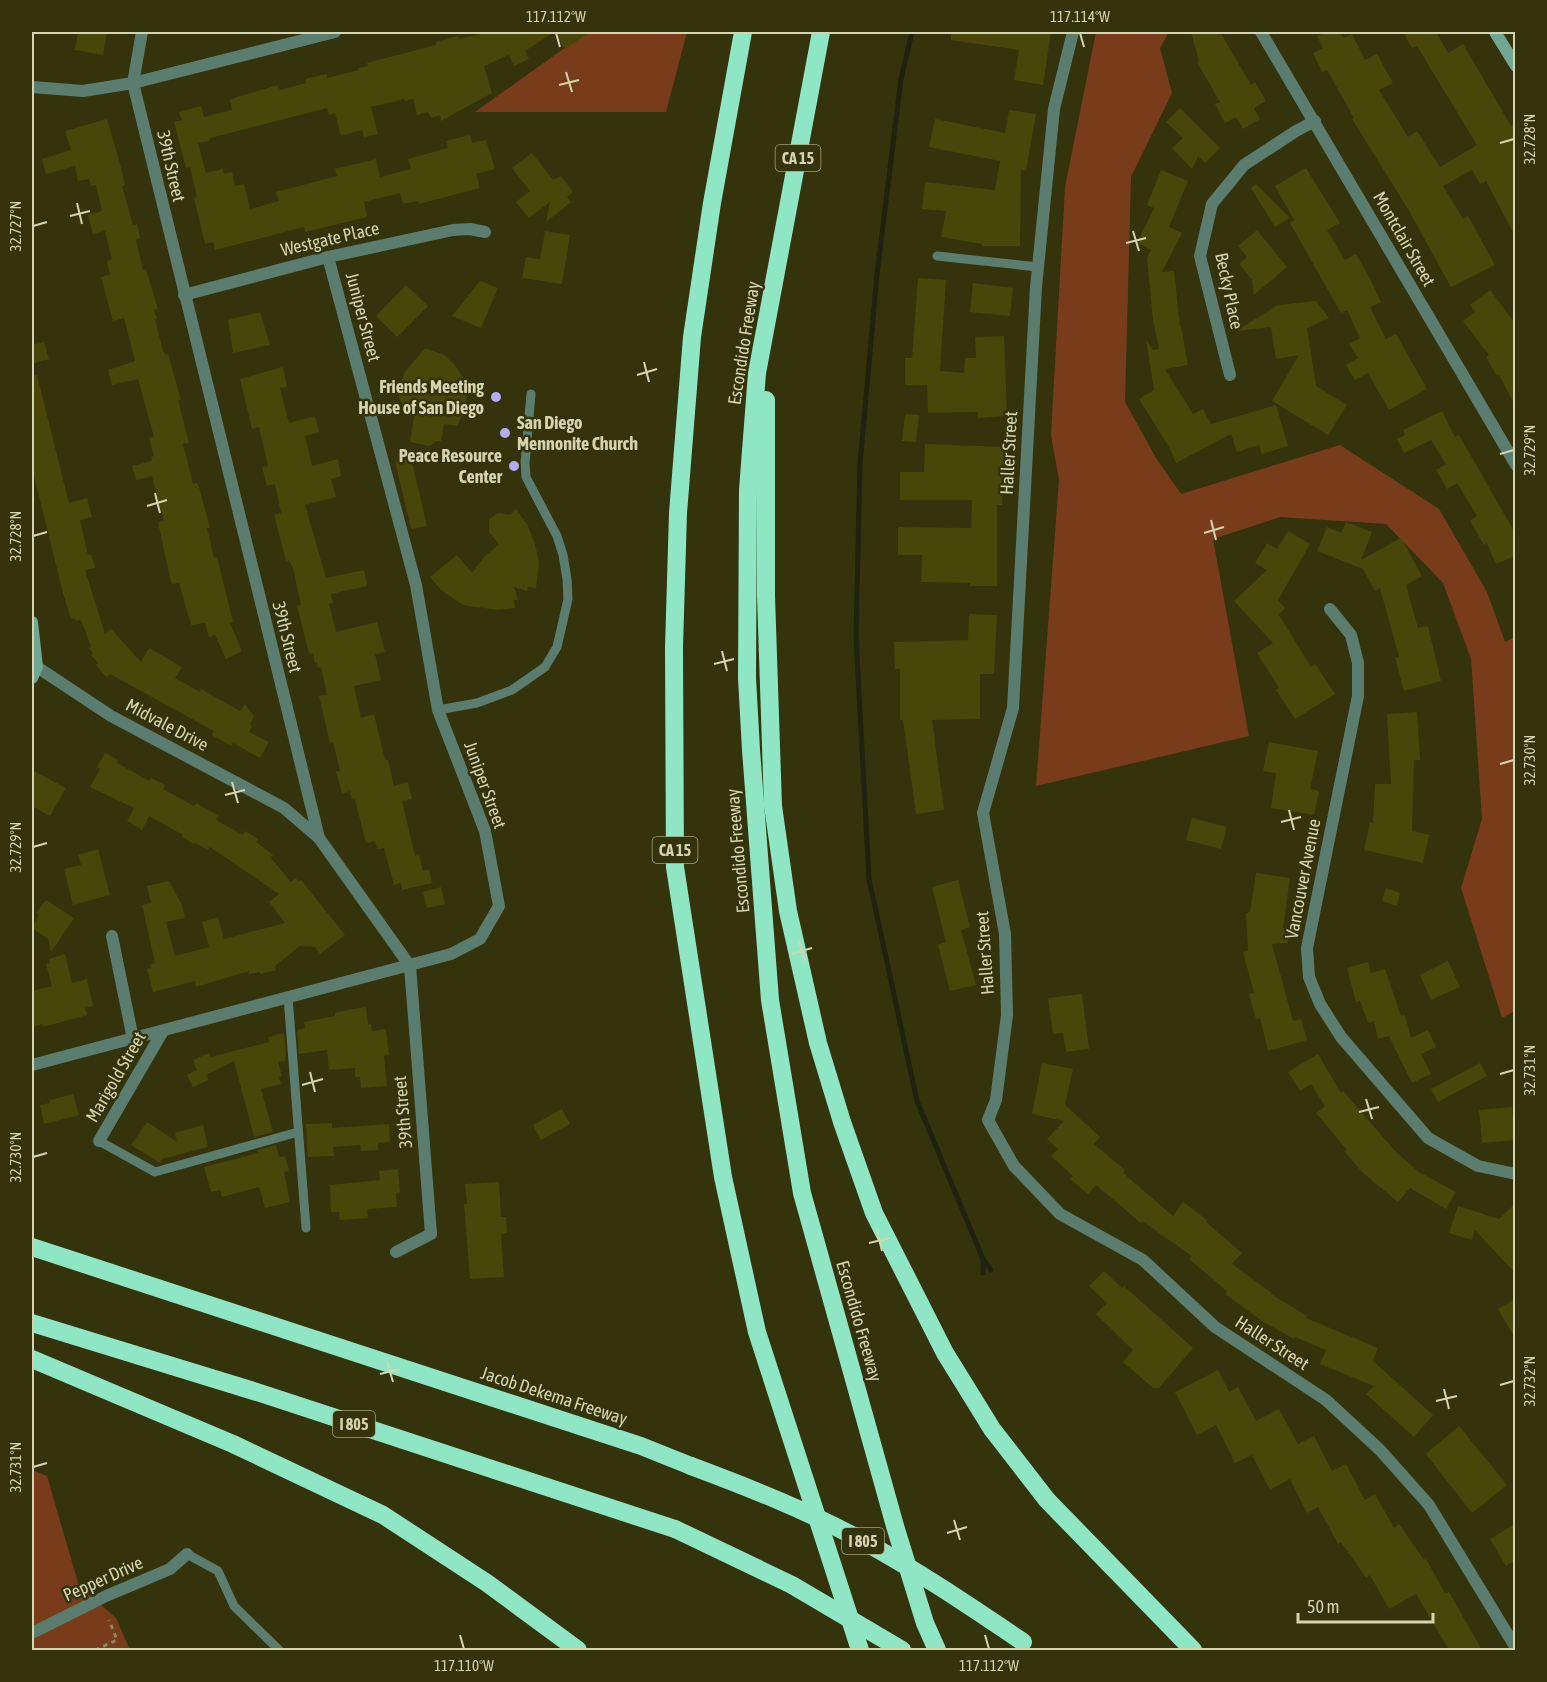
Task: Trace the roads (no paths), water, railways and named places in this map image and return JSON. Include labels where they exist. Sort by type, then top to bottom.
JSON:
[{"type":"highway","name":"CA 15","points":[[742,32],[712,203],[692,337],[678,513],[674,647],[675,867],[723,1178],[757,1332],[860,1650]]},
{"type":"highway","name":"Escondido Freeway","points":[[820,32],[757,373],[749,478],[747,678],[751,750],[770,1000],[802,1193],[895,1526],[937,1650]]},
{"type":"highway","points":[[774,285],[766,410],[765,596],[773,806],[788,911],[818,1043],[838,1110],[874,1213],[945,1353],[992,1429],[1047,1500],[1193,1650]]},
{"type":"highway","name":"Jacob Dekema Freeway","points":[[32,1247],[630,1443],[777,1499],[863,1541],[938,1586],[1029,1646]]},
{"type":"highway","name":"I 805","points":[[32,1323],[260,1393],[675,1529],[792,1585],[902,1650]]},
{"type":"highway","points":[[32,1359],[232,1444],[383,1515],[488,1583],[578,1650]]},
{"type":"street","name":"39th Street","points":[[142,32],[133,83],[319,838],[410,966],[431,1233],[396,1252]]},
{"type":"street","points":[[32,87],[83,91],[133,83],[335,32]]},
{"type":"street","name":"Haller Street","points":[[1073,32],[1054,109],[1038,267],[1013,708],[983,813],[1005,934],[1007,1015],[996,1100],[988,1120],[1014,1166],[1060,1214],[1143,1260],[1215,1327],[1326,1400],[1380,1450],[1428,1505],[1515,1648]]},
{"type":"street","name":"Montclair Street","points":[[1261,32],[1515,465]]},
{"type":"street","points":[[1495,32],[1515,66]]},
{"type":"street","name":"Becky Place","points":[[1230,375],[1200,256],[1212,204],[1244,165],[1296,131],[1315,122]]},
{"type":"street","name":"Westgate Place","points":[[184,295],[328,257],[453,230],[470,229],[485,232]]},
{"type":"street","name":"Juniper Street","points":[[32,1065],[451,954],[480,939],[499,906],[485,831],[438,710],[416,585],[328,257]]},
{"type":"street","name":"Vancouver Avenue","points":[[1330,609],[1351,635],[1358,663],[1358,696],[1307,948],[1309,977],[1320,1004],[1341,1037],[1428,1138],[1478,1166],[1515,1174]]},
{"type":"street","name":"Midvale Drive","points":[[32,622],[34,672],[111,716],[284,808],[319,838]]},
{"type":"street","points":[[112,936],[133,1039]]},
{"type":"street","name":"Marigold Street","points":[[99,1141],[163,1031]]},
{"type":"street","name":"Pepper Drive","points":[[32,1633],[106,1596],[170,1569],[187,1554]]},
{"type":"lane","points":[[937,256],[1038,267]]},
{"type":"lane","points":[[438,710],[477,703],[512,690],[545,667],[557,647],[568,599],[567,579],[557,536],[526,477],[525,463],[531,394]]},
{"type":"lane","points":[[288,997],[306,1228]]},
{"type":"lane","points":[[99,1141],[155,1172],[298,1132]]},
{"type":"lane","points":[[187,1554],[218,1570],[234,1606],[279,1650]]},
{"type":"waterway","points":[[912,32],[901,79],[877,274],[860,464],[856,637],[869,879],[917,1101],[983,1259],[991,1270]]},
{"type":"waterway","points":[[983,1261],[983,1273]]},
{"type":"place","name":"Friends Meeting House of San Diego","points":[[496,397]]},
{"type":"place","name":"San Diego Mennonite Church","points":[[505,433]]},
{"type":"place","name":"Peace Resource Center","points":[[514,466]]}]
